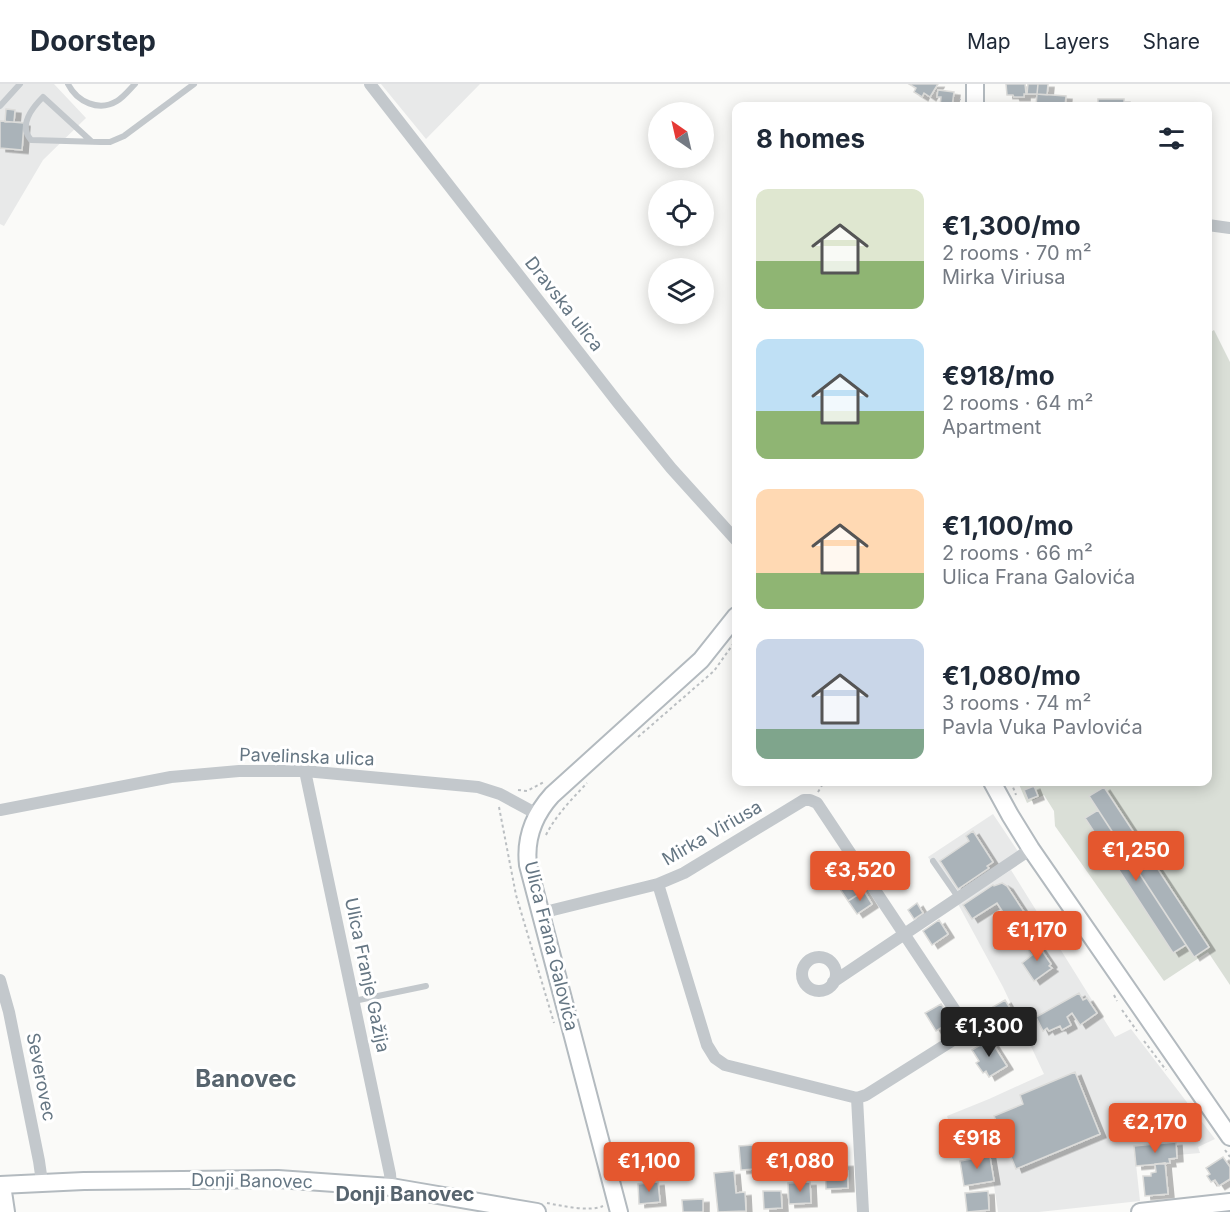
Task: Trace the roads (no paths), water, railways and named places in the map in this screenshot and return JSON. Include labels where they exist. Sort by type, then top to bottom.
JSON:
[{"type":"main road","points":[[975,84],[975,102]]},
{"type":"main road","name":"Ulica Frana Galovića","points":[[619,1212],[528,866],[530,834],[537,814],[552,795],[701,660],[732,621]]},
{"type":"main road","points":[[994,786],[1031,849],[1230,1137]]},
{"type":"main road","name":"Donji Banovec","points":[[1,1185],[42,1182],[278,1179],[391,1187],[537,1212]]},
{"type":"main road","points":[[1,1185],[6,1212]]},
{"type":"main road","points":[[1140,1212],[1230,1202]]},
{"type":"street","name":"Dravska ulica","points":[[370,84],[670,468],[732,536]]},
{"type":"street","points":[[1212,226],[1230,228]]},
{"type":"street","name":"Pavelinska ulica","points":[[0,810],[171,777],[239,771],[305,771],[478,787],[500,794],[537,814]]},
{"type":"street","name":"Ulica Franje Gažija","points":[[305,771],[388,1162],[391,1187]]},
{"type":"street","name":"Mirka Viriusa","points":[[541,915],[658,884],[684,873],[804,800],[818,803],[964,1024],[964,1030],[958,1037],[866,1095],[857,1098]]},
{"type":"street","points":[[833,982],[1031,849]]},
{"type":"street","points":[[658,884],[707,1045],[715,1058],[724,1065],[857,1098],[863,1212]]},
{"type":"street","name":"Severovec","points":[[0,980],[14,1034],[42,1182]]},
{"type":"lane","points":[[0,105],[20,84]]},
{"type":"lane","points":[[68,84],[76,96],[98,106],[111,104],[124,97],[135,84]]},
{"type":"lane","points":[[92,141],[43,97],[31,110],[27,119],[27,136],[31,140],[101,142],[118,139],[194,84]]},
{"type":"lane","points":[[933,861],[958,897]]},
{"type":"lane","points":[[354,1001],[426,986]]},
{"type":"district","name":"Banovec","points":[[246,1079]]},
{"type":"district","name":"Donji Banovec","points":[[405,1194]]}]
